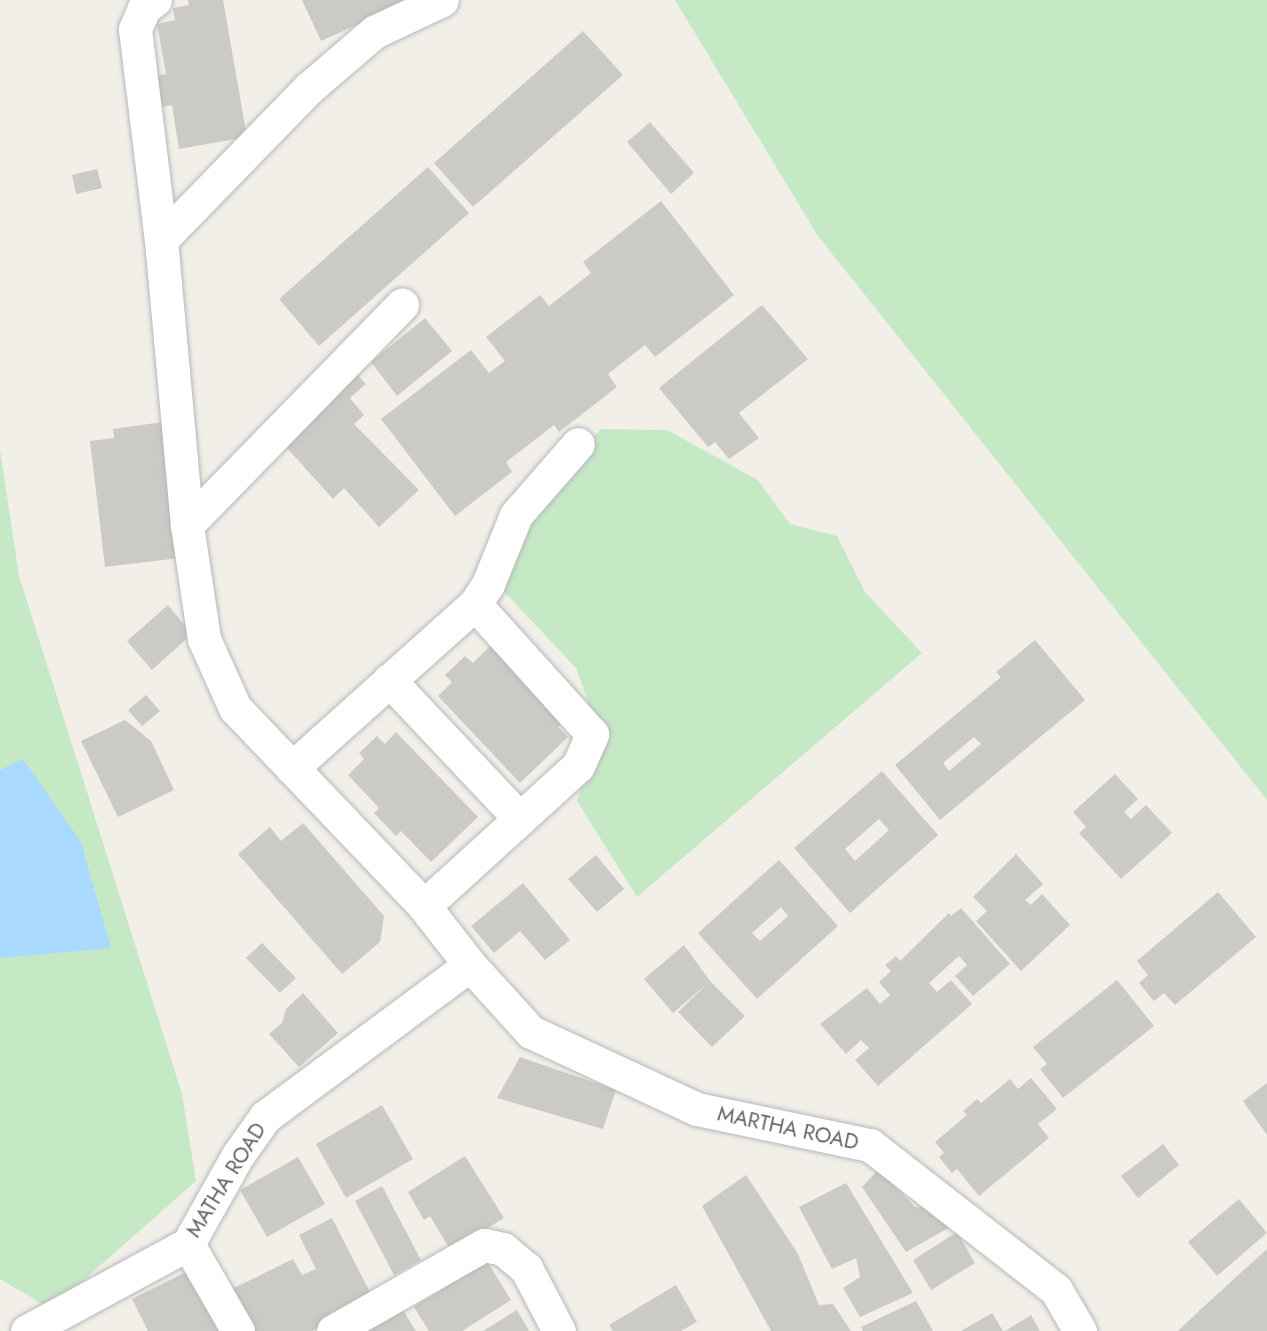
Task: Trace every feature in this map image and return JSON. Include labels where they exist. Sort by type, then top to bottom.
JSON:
[{"type":"street","name":"MARTHA ROAD","points":[[155,0],[144,8],[135,29],[161,240],[187,525],[204,639],[235,708],[424,906],[470,965],[531,1032],[697,1109],[870,1145],[1056,1290],[1080,1331]]},
{"type":"street","points":[[161,240],[309,88],[374,32],[442,0]]},
{"type":"street","points":[[187,525],[402,305]]},
{"type":"street","points":[[292,768],[475,604],[488,584],[516,514],[578,444]]},
{"type":"street","points":[[424,906],[578,766],[592,734],[475,604]]},
{"type":"street","points":[[390,680],[520,819]]},
{"type":"street","name":"MATHA ROAD","points":[[27,1331],[188,1244],[238,1155],[265,1117],[470,965]]},
{"type":"street","points":[[188,1244],[238,1331]]},
{"type":"street","points":[[333,1331],[484,1245],[503,1249],[526,1268],[559,1331]]},
{"type":"green space","points":[[675,0],[1267,0],[1267,800],[818,236]]},
{"type":"green space","points":[[601,429],[667,430],[758,480],[790,524],[837,536],[865,592],[922,653],[637,897],[577,801],[598,730],[576,668],[494,581],[527,505]]},
{"type":"green space","points":[[0,450],[19,576],[182,1094],[196,1181],[51,1309],[0,1279]]},
{"type":"water","points":[[23,759],[81,842],[111,948],[0,958],[0,770]]},
{"type":"building","points":[[188,0],[223,0],[247,137],[179,149],[172,105],[158,108],[152,77],[166,74],[157,24],[175,20],[173,8],[189,5]]},
{"type":"building","points":[[302,0],[412,0],[321,41]]},
{"type":"building","points":[[583,31],[623,75],[473,207],[434,163]]},
{"type":"building","points":[[650,122],[694,173],[671,194],[627,142]]},
{"type":"building","points":[[428,167],[469,213],[319,346],[279,299]]},
{"type":"building","points":[[97,169],[102,188],[76,194],[72,175]]},
{"type":"building","points":[[661,201],[734,295],[655,357],[645,345],[608,374],[617,387],[559,432],[554,425],[506,462],[512,472],[455,516],[381,419],[471,350],[489,373],[505,361],[486,337],[540,295],[549,306],[591,273],[583,262]]},
{"type":"building","points":[[762,305],[808,359],[739,413],[759,438],[729,459],[715,442],[708,447],[659,388]]},
{"type":"building","points":[[425,318],[452,351],[397,396],[371,362]]},
{"type":"building","points":[[353,370],[366,384],[350,398],[364,415],[354,424],[419,490],[379,527],[344,488],[333,499],[278,438]]},
{"type":"building","points":[[163,422],[179,558],[105,567],[90,441],[114,438],[113,429]]},
{"type":"building","points":[[168,605],[192,634],[152,670],[127,641]]},
{"type":"building","points":[[1035,640],[1085,700],[940,820],[895,765],[1001,677],[996,672]],"holes":[[[974,737],[981,744],[949,771],[943,763]]]},
{"type":"building","points":[[493,643],[567,720],[558,727],[568,737],[520,783],[438,696],[452,682],[445,675],[465,656],[473,663]]},
{"type":"building","points":[[146,695],[160,711],[142,726],[128,710]]},
{"type":"building","points":[[125,720],[151,741],[174,790],[118,817],[81,741]]},
{"type":"building","points":[[396,732],[478,817],[431,862],[401,831],[396,836],[374,813],[379,808],[348,775],[364,759],[359,753],[377,736],[385,744]]},
{"type":"building","points":[[882,771],[938,835],[850,913],[794,848]],"holes":[[[879,819],[889,830],[855,861],[845,849]]]},
{"type":"building","points":[[1115,774],[1138,799],[1124,812],[1131,819],[1146,805],[1172,833],[1121,879],[1079,833],[1086,827],[1073,812]]},
{"type":"building","points":[[303,823],[384,916],[380,942],[342,974],[238,854],[270,827],[281,841]]},
{"type":"building","points":[[1016,854],[1043,884],[1025,900],[1031,905],[1042,894],[1070,925],[1021,971],[976,921],[987,911],[973,897]]},
{"type":"building","points":[[596,855],[624,889],[597,912],[568,879]]},
{"type":"building","points":[[779,860],[838,926],[757,999],[698,933]],"holes":[[[781,907],[788,916],[760,941],[752,933]]]},
{"type":"building","points":[[523,883],[570,940],[545,960],[520,931],[494,953],[471,926]]},
{"type":"building","points":[[1218,892],[1256,937],[1175,1005],[1164,993],[1154,1001],[1139,983],[1148,975],[1137,961]]},
{"type":"building","points":[[961,908],[1010,964],[973,996],[955,976],[967,965],[959,956],[929,983],[937,992],[951,980],[972,1004],[878,1086],[855,1060],[869,1048],[861,1040],[846,1054],[820,1024],[867,988],[880,1004],[890,995],[879,982],[891,971],[885,965],[896,956],[900,961],[949,913],[951,916]]},
{"type":"building","points":[[262,943],[296,978],[280,993],[246,958]]},
{"type":"building","points":[[684,945],[710,981],[745,1016],[712,1047],[678,1012],[709,982],[673,1013],[644,979]]},
{"type":"building","points":[[1117,980],[1154,1026],[1063,1098],[1040,1069],[1047,1064],[1033,1047]]},
{"type":"building","points":[[303,993],[338,1033],[299,1067],[269,1034],[282,1023],[286,1009]]},
{"type":"building","points":[[520,1057],[616,1090],[603,1129],[497,1098]]},
{"type":"building","points":[[1031,1078],[1057,1109],[1038,1124],[1049,1138],[979,1196],[957,1169],[952,1173],[939,1157],[944,1153],[935,1142],[967,1115],[963,1111],[977,1099],[981,1103],[1010,1079],[1018,1089]]},
{"type":"building","points":[[1267,1083],[1267,1135],[1243,1101]]},
{"type":"building","points":[[382,1105],[413,1159],[346,1198],[316,1144]]},
{"type":"building","points":[[1163,1144],[1179,1165],[1138,1198],[1121,1176]]},
{"type":"building","points":[[465,1156],[504,1218],[451,1251],[430,1216],[424,1220],[408,1192]]},
{"type":"building","points":[[298,1157],[325,1204],[267,1237],[240,1190]]},
{"type":"building","points":[[879,1169],[915,1207],[942,1209],[950,1227],[906,1252],[862,1187]]},
{"type":"building","points":[[746,1175],[798,1254],[819,1305],[833,1304],[851,1331],[771,1331],[702,1206]]},
{"type":"building","points":[[846,1183],[913,1293],[860,1317],[843,1288],[860,1277],[856,1258],[832,1269],[799,1207]]},
{"type":"building","points":[[382,1186],[421,1260],[394,1275],[355,1201]]},
{"type":"building","points":[[1239,1199],[1267,1233],[1217,1276],[1188,1242]]},
{"type":"building","points":[[332,1218],[374,1300],[312,1331],[253,1331],[232,1289],[293,1259],[302,1275],[316,1269],[299,1235]]},
{"type":"building","points":[[957,1232],[975,1263],[931,1290],[913,1260]]},
{"type":"building","points":[[1267,1249],[1267,1331],[1178,1331],[1201,1309]]},
{"type":"building","points":[[487,1261],[511,1300],[462,1331],[429,1331],[414,1307]]},
{"type":"building","points":[[192,1269],[223,1331],[148,1331],[132,1299]]},
{"type":"building","points":[[676,1285],[697,1322],[681,1331],[613,1331],[609,1325]]},
{"type":"building","points":[[916,1301],[933,1331],[863,1331],[861,1327]]},
{"type":"building","points":[[401,1307],[416,1331],[363,1331]]},
{"type":"building","points":[[517,1310],[529,1331],[483,1331]]},
{"type":"building","points":[[992,1313],[1003,1331],[961,1331]]},
{"type":"building","points":[[1031,1315],[1040,1331],[1005,1331]]}]
